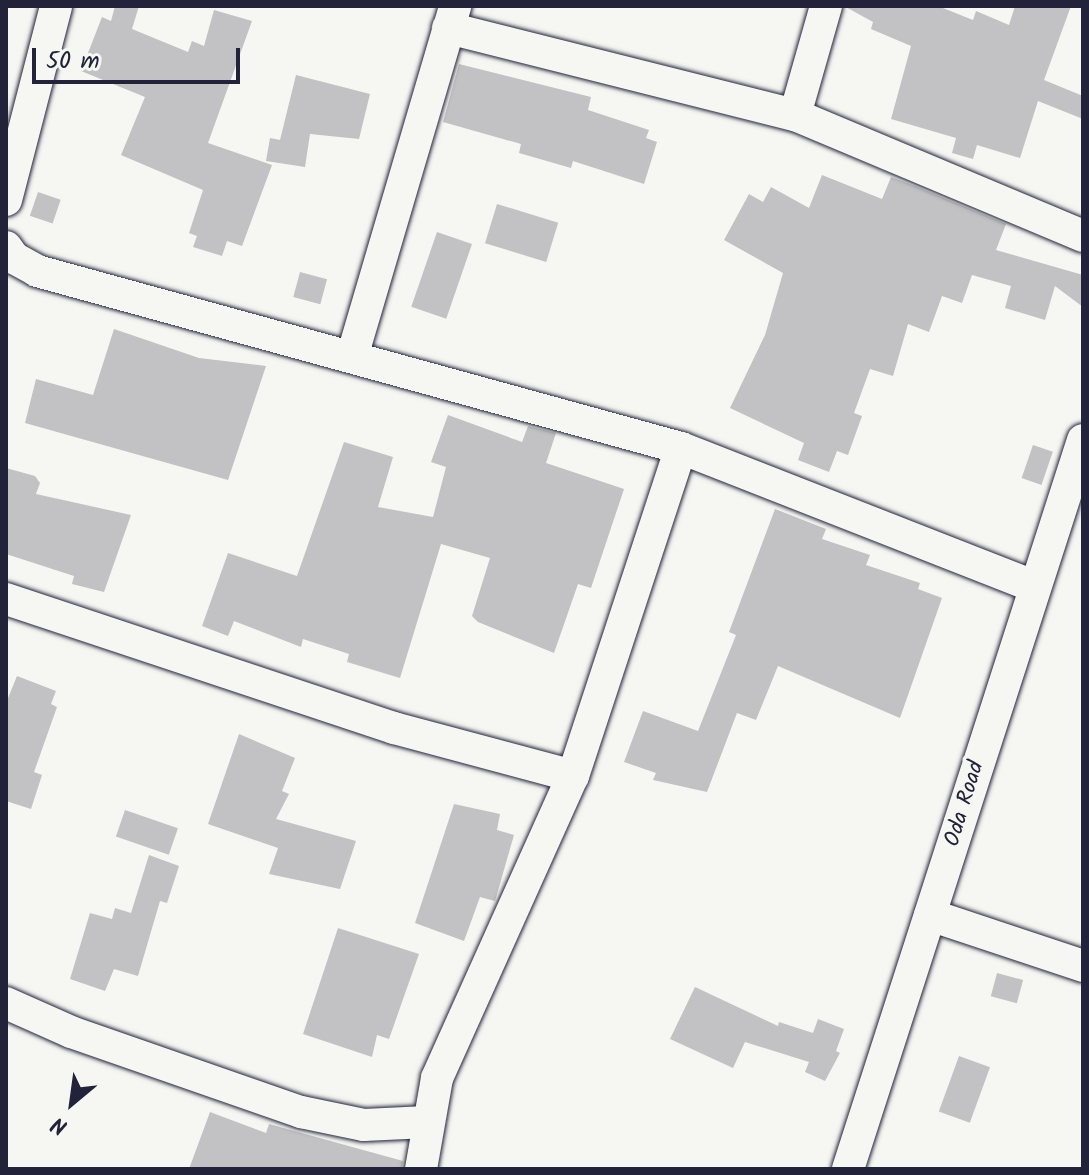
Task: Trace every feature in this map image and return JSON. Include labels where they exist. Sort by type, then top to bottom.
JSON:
[{"type":"street","points":[[6,200],[56,6]]},
{"type":"street","points":[[795,115],[826,6]]},
{"type":"street","points":[[352,357],[452,17],[795,115],[1083,236]]},
{"type":"street","points":[[6,247],[14,258],[37,271],[681,448],[1033,586]]},
{"type":"street","name":"Oda Road","points":[[848,1169],[1033,586],[1083,440]]},
{"type":"street","points":[[421,1169],[437,1078],[573,776],[681,448]]},
{"type":"street","points":[[6,599],[394,728],[573,776]]},
{"type":"street","points":[[930,915],[1083,966]]},
{"type":"street","points":[[6,1003],[71,1032],[301,1112],[364,1125],[427,1122]]},
{"type":"building","points":[[115,6],[139,6],[132,29],[188,52],[192,41],[204,46],[214,10],[252,21],[208,143],[272,165],[242,246],[227,241],[222,256],[193,247],[197,236],[189,233],[203,190],[121,155],[145,97],[81,71],[102,17],[111,21]]},
{"type":"building","points":[[844,6],[938,6],[973,20],[976,11],[1009,25],[1015,6],[1071,6],[1044,80],[1083,96],[1083,119],[1038,101],[1020,158],[977,145],[973,159],[952,153],[956,138],[891,119],[911,46],[871,29],[873,22]]},
{"type":"building","points":[[459,64],[591,97],[588,110],[649,130],[646,138],[657,142],[644,184],[573,161],[571,168],[519,153],[521,144],[443,122]]},
{"type":"building","points":[[296,75],[370,94],[359,139],[310,134],[305,167],[266,161],[270,138],[280,140]]},
{"type":"building","points":[[822,175],[882,199],[891,177],[915,186],[1006,224],[996,250],[1083,275],[1083,307],[1055,286],[1045,320],[1005,308],[1011,286],[972,275],[962,303],[942,296],[929,332],[908,324],[893,376],[870,369],[854,413],[862,416],[848,455],[837,451],[829,472],[798,460],[804,443],[730,408],[765,335],[783,273],[724,240],[749,194],[763,202],[771,187],[809,208]]},
{"type":"building","points":[[38,192],[61,200],[53,223],[30,216]]},
{"type":"building","points":[[497,204],[558,223],[546,262],[485,243]]},
{"type":"building","points":[[437,232],[472,244],[446,319],[411,307]]},
{"type":"building","points":[[300,272],[327,279],[320,304],[293,297]]},
{"type":"building","points":[[114,329],[199,358],[266,366],[228,480],[25,423],[36,379],[93,395]]},
{"type":"building","points":[[448,415],[522,442],[528,426],[556,433],[546,463],[624,489],[591,588],[578,584],[554,653],[478,622],[472,616],[490,558],[441,544],[400,678],[347,662],[349,654],[303,639],[301,647],[234,621],[228,636],[202,626],[228,553],[297,576],[344,442],[393,457],[378,507],[433,517],[446,467],[431,462]]},
{"type":"building","points":[[1033,445],[1053,452],[1041,485],[1022,478]]},
{"type":"building","points":[[6,468],[35,476],[40,483],[36,494],[131,515],[104,592],[72,584],[74,576],[6,554]]},
{"type":"building","points":[[775,509],[826,529],[822,539],[870,555],[866,565],[920,583],[918,589],[942,598],[900,718],[778,666],[756,720],[737,713],[707,792],[653,780],[656,773],[624,762],[643,711],[698,731],[736,635],[729,632]]},
{"type":"building","points":[[17,676],[56,691],[51,704],[57,707],[34,772],[42,775],[31,809],[6,801],[6,703]]},
{"type":"building","points":[[239,734],[295,758],[282,791],[289,794],[276,819],[356,841],[340,889],[269,874],[278,848],[208,824]]},
{"type":"building","points":[[454,804],[500,814],[497,830],[514,835],[495,901],[480,897],[464,941],[415,923]]},
{"type":"building","points":[[125,810],[178,828],[169,855],[116,836]]},
{"type":"building","points":[[149,855],[179,866],[167,903],[160,901],[138,976],[114,969],[105,991],[70,979],[90,913],[112,919],[115,908],[131,913]]},
{"type":"building","points":[[338,928],[419,954],[389,1039],[377,1035],[372,1057],[303,1034]]},
{"type":"building","points":[[997,973],[1023,980],[1017,1003],[991,996]]},
{"type":"building","points":[[695,987],[778,1026],[779,1022],[813,1033],[818,1019],[844,1029],[836,1051],[840,1053],[825,1081],[805,1072],[809,1062],[745,1042],[733,1068],[670,1039]]},
{"type":"building","points":[[959,1056],[990,1067],[970,1123],[939,1111]]},
{"type":"building","points":[[210,1112],[266,1133],[269,1124],[403,1161],[402,1169],[189,1169]]}]
